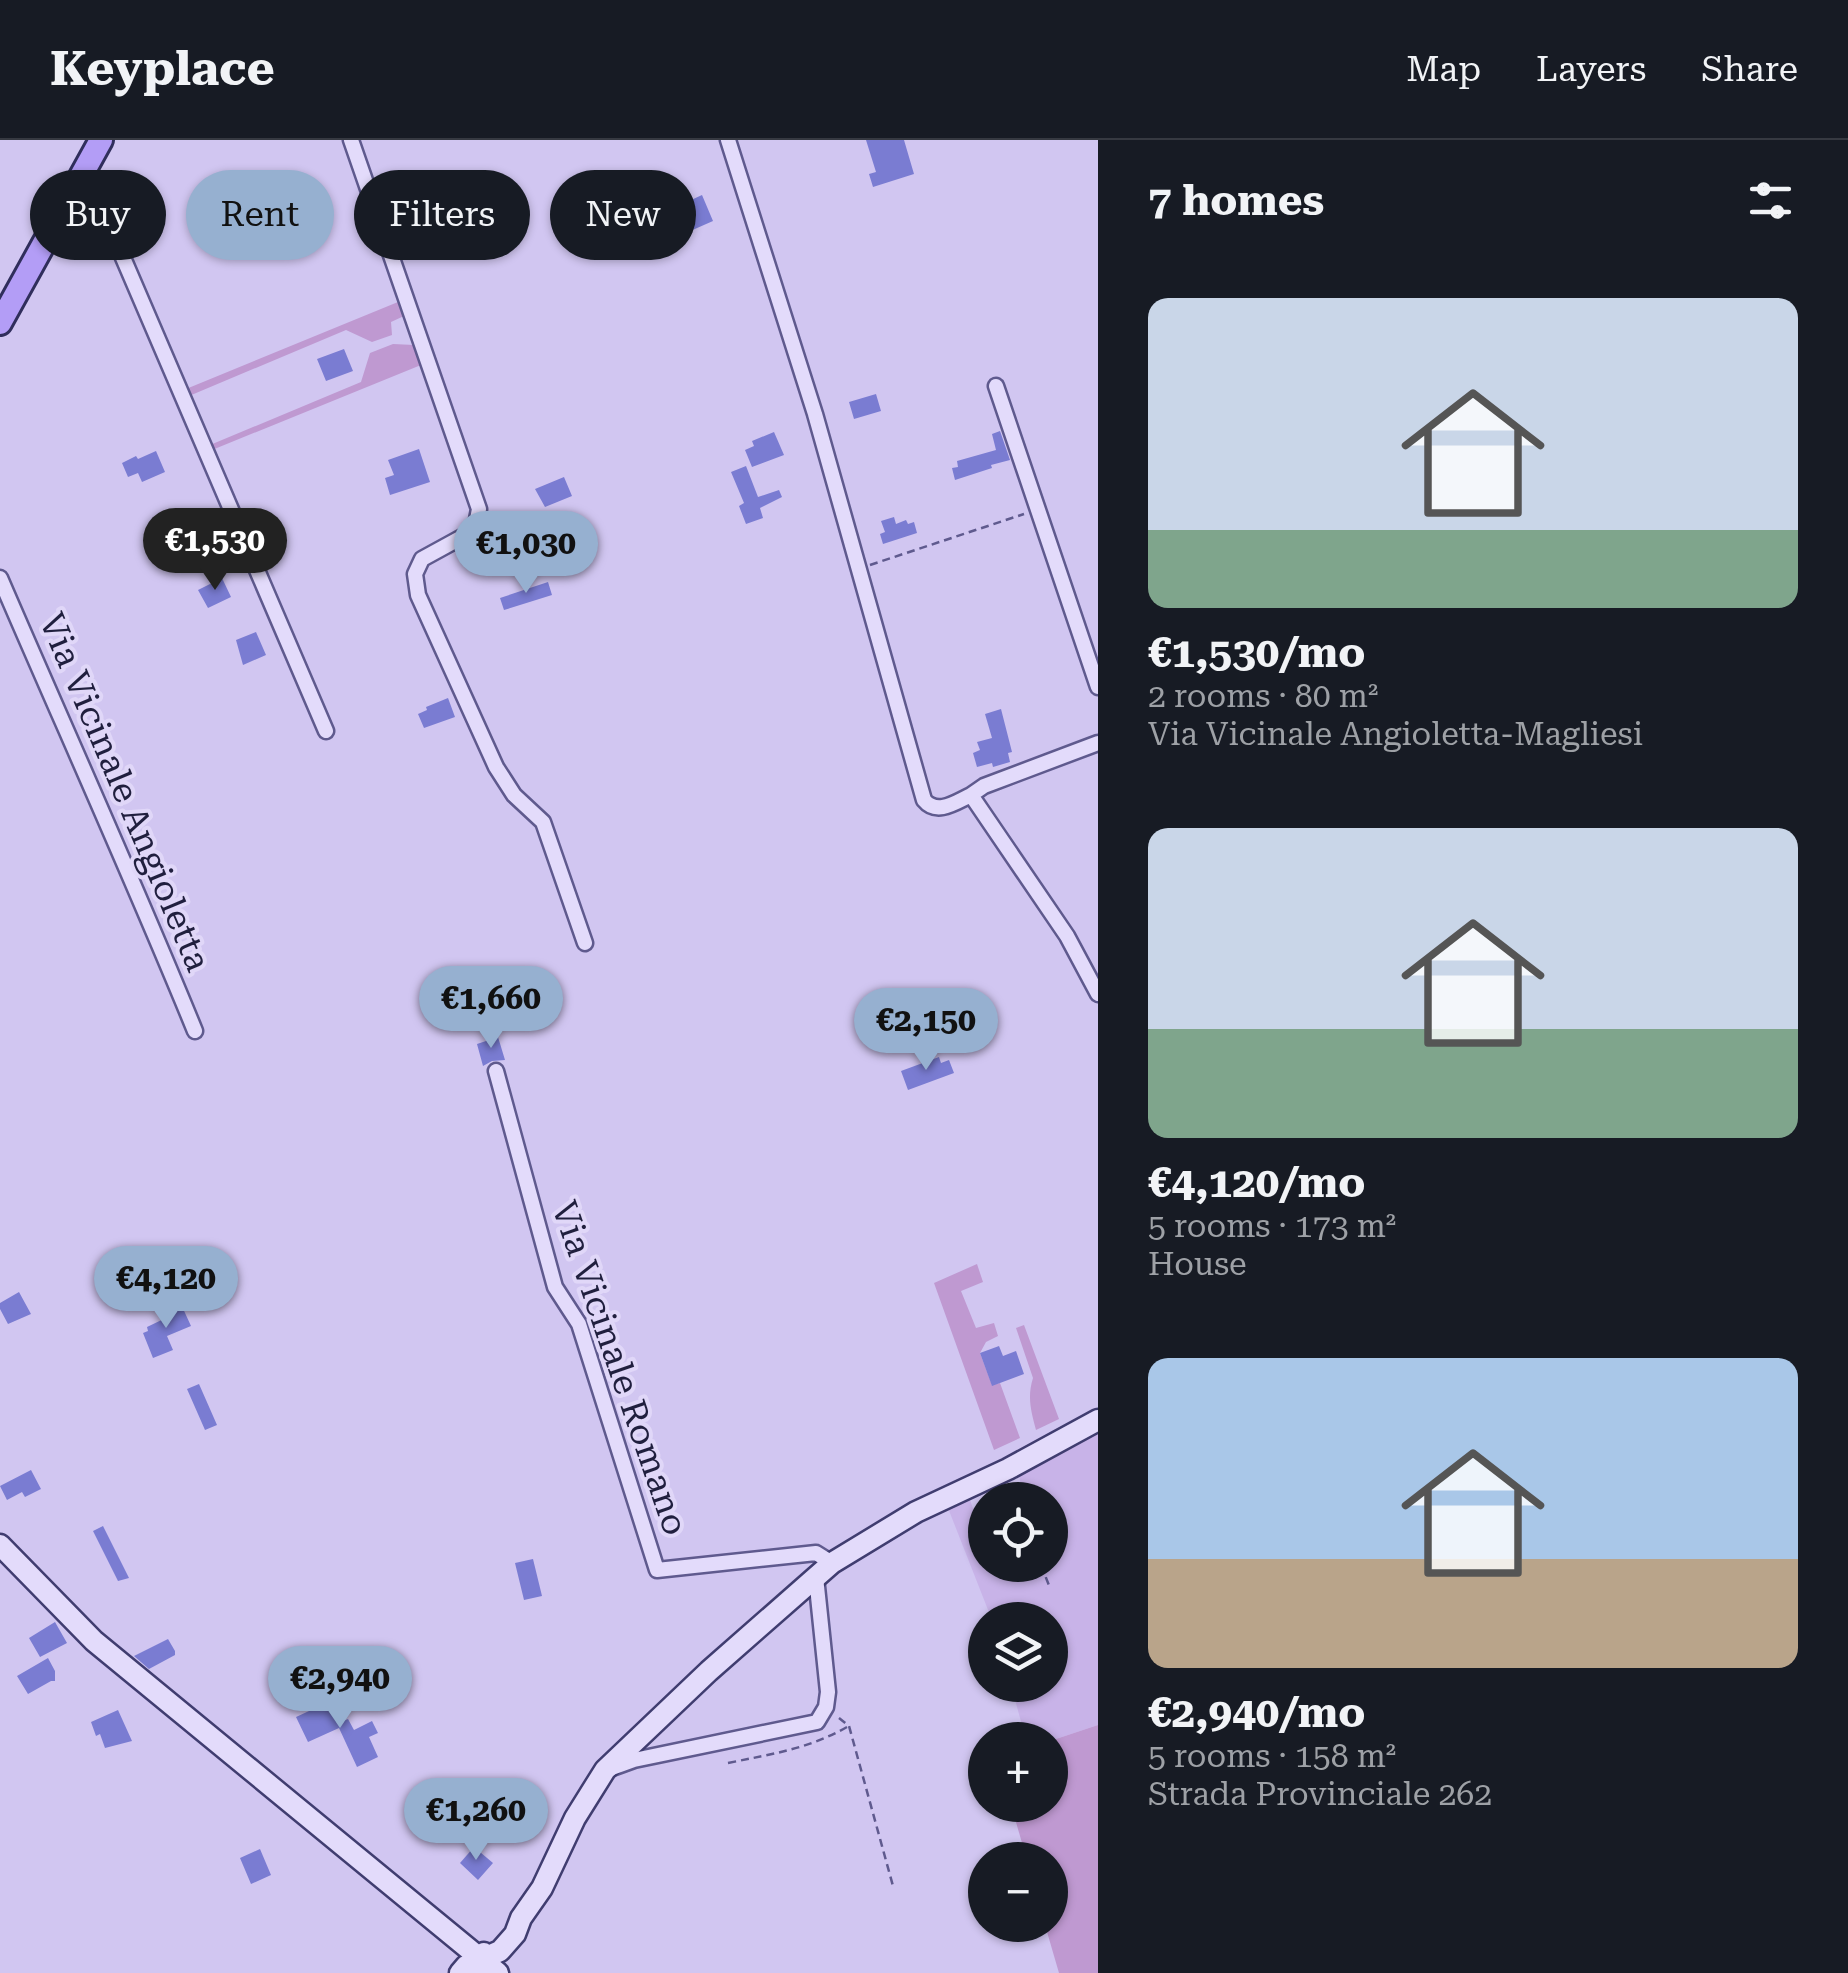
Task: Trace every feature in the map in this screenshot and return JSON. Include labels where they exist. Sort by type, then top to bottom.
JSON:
[{"type":"main road","points":[[85,170],[101,140]]},
{"type":"main road","points":[[0,323],[35,260]]},
{"type":"main road","points":[[486,1968],[514,1934],[542,1888],[605,1770],[709,1671],[824,1570],[916,1512],[1098,1420]]},
{"type":"main road","points":[[0,1545],[94,1641],[486,1968]]},
{"type":"main road","points":[[460,1973],[466,1966],[486,1968]]},
{"type":"street","points":[[351,140],[479,509],[475,530],[422,559],[414,574],[418,594],[496,767],[514,795],[543,822],[586,943]]},
{"type":"street","points":[[728,140],[815,414],[927,805],[946,807],[984,786],[1098,743]]},
{"type":"street","points":[[124,260],[326,731]]},
{"type":"street","points":[[996,386],[1098,687]]},
{"type":"street","name":"Via Vicinale Angioletta","points":[[0,578],[195,1031]]},
{"type":"street","points":[[971,795],[1067,936],[1098,994]]},
{"type":"street","name":"Via Vicinale Romano","points":[[496,1071],[555,1287],[579,1324],[656,1570],[816,1553],[824,1570]]},
{"type":"street","points":[[605,1770],[634,1760],[818,1722],[828,1692],[824,1570]]},
{"type":"path","points":[[860,569],[1038,510]]},
{"type":"path","points":[[1048,1582],[1050,1588]]},
{"type":"path","points":[[826,1707],[848,1726],[893,1886]]},
{"type":"path","points":[[728,1763],[798,1749],[848,1726]]},
{"type":"shaded area","points":[[398,302],[404,316],[391,322],[392,335],[372,342],[346,330],[189,396],[186,389]]},
{"type":"shaded area","points":[[393,344],[414,345],[421,365],[212,450],[210,445],[361,382],[370,353]]},
{"type":"shaded area","points":[[977,1264],[983,1282],[961,1291],[976,1328],[994,1323],[998,1336],[986,1342],[980,1353],[992,1385],[1000,1383],[1020,1438],[994,1450],[934,1283]]},
{"type":"shaded area","points":[[1024,1325],[1059,1419],[1036,1430],[1030,1398],[1033,1378],[1016,1328]]},
{"type":"shaded area","points":[[1098,1432],[1098,1725],[1068,1735],[1068,1722],[1021,1722],[1016,1702],[1068,1702],[1068,1602],[985,1602],[977,1582],[1068,1582],[1068,1482],[1020,1482],[1019,1474]]},
{"type":"shaded area","points":[[968,1498],[968,1559],[948,1508]]},
{"type":"shaded area","points":[[1098,1725],[1098,1973],[1059,1973],[1050,1942],[1068,1942],[1068,1842],[1022,1842],[1016,1822],[1068,1822],[1068,1735]]},
{"type":"building","points":[[866,140],[904,140],[914,174],[873,187],[869,174],[876,172]]},
{"type":"building","points":[[702,195],[713,221],[696,228],[696,198]]},
{"type":"building","points":[[344,349],[353,371],[326,381],[317,359]]},
{"type":"building","points":[[876,394],[881,411],[854,419],[849,402]]},
{"type":"building","points":[[1000,431],[1010,460],[955,480],[952,468],[958,467],[957,461],[996,450],[992,434]]},
{"type":"building","points":[[774,432],[784,455],[752,467],[745,450],[754,446],[752,441]]},
{"type":"building","points":[[419,449],[430,482],[390,495],[385,478],[394,475],[388,460]]},
{"type":"building","points":[[156,451],[165,472],[142,482],[138,473],[128,477],[122,463]]},
{"type":"building","points":[[746,466],[758,497],[779,490],[782,497],[760,508],[763,518],[746,524],[739,506],[744,503],[731,472]]},
{"type":"building","points":[[564,477],[572,496],[545,507],[535,489]]},
{"type":"building","points":[[894,517],[896,524],[914,522],[917,533],[883,544],[880,534],[885,532],[881,521]]},
{"type":"building","points":[[222,578],[231,597],[208,608],[198,590]]},
{"type":"building","points":[[548,582],[552,595],[504,610],[500,598]]},
{"type":"building","points":[[256,632],[266,655],[243,665],[236,640]]},
{"type":"building","points":[[448,698],[455,717],[424,728],[418,714]]},
{"type":"building","points":[[1001,709],[1012,752],[1008,753],[1010,762],[977,767],[973,753],[980,750],[977,742],[992,738],[985,714]]},
{"type":"building","points":[[498,1037],[505,1060],[483,1066],[477,1044]]},
{"type":"building","points":[[939,1057],[941,1063],[949,1060],[954,1073],[908,1090],[901,1071]]},
{"type":"building","points":[[19,1292],[31,1314],[8,1324],[0,1303]]},
{"type":"building","points":[[180,1302],[191,1326],[167,1336],[173,1350],[153,1358],[143,1333],[172,1315],[168,1308]]},
{"type":"building","points":[[999,1346],[1003,1356],[1016,1351],[1024,1374],[992,1386],[980,1353]]},
{"type":"building","points":[[199,1384],[217,1425],[205,1430],[187,1389]]},
{"type":"building","points":[[31,1470],[41,1489],[7,1500],[0,1486]]},
{"type":"building","points":[[103,1526],[129,1578],[118,1581],[93,1531]]},
{"type":"building","points":[[533,1559],[542,1596],[524,1600],[515,1563]]},
{"type":"building","points":[[55,1622],[67,1643],[40,1657],[29,1638]]},
{"type":"building","points":[[168,1639],[175,1655],[149,1669],[134,1656]]},
{"type":"building","points":[[48,1658],[55,1681],[28,1694],[17,1676]]},
{"type":"building","points":[[333,1700],[343,1721],[348,1719],[354,1730],[372,1721],[378,1733],[369,1737],[378,1757],[357,1767],[339,1728],[308,1742],[296,1717]]},
{"type":"building","points":[[118,1710],[132,1741],[105,1748],[91,1722]]},
{"type":"building","points":[[474,1847],[493,1863],[478,1880],[460,1863]]},
{"type":"building","points":[[260,1849],[271,1875],[251,1884],[240,1858]]}]
